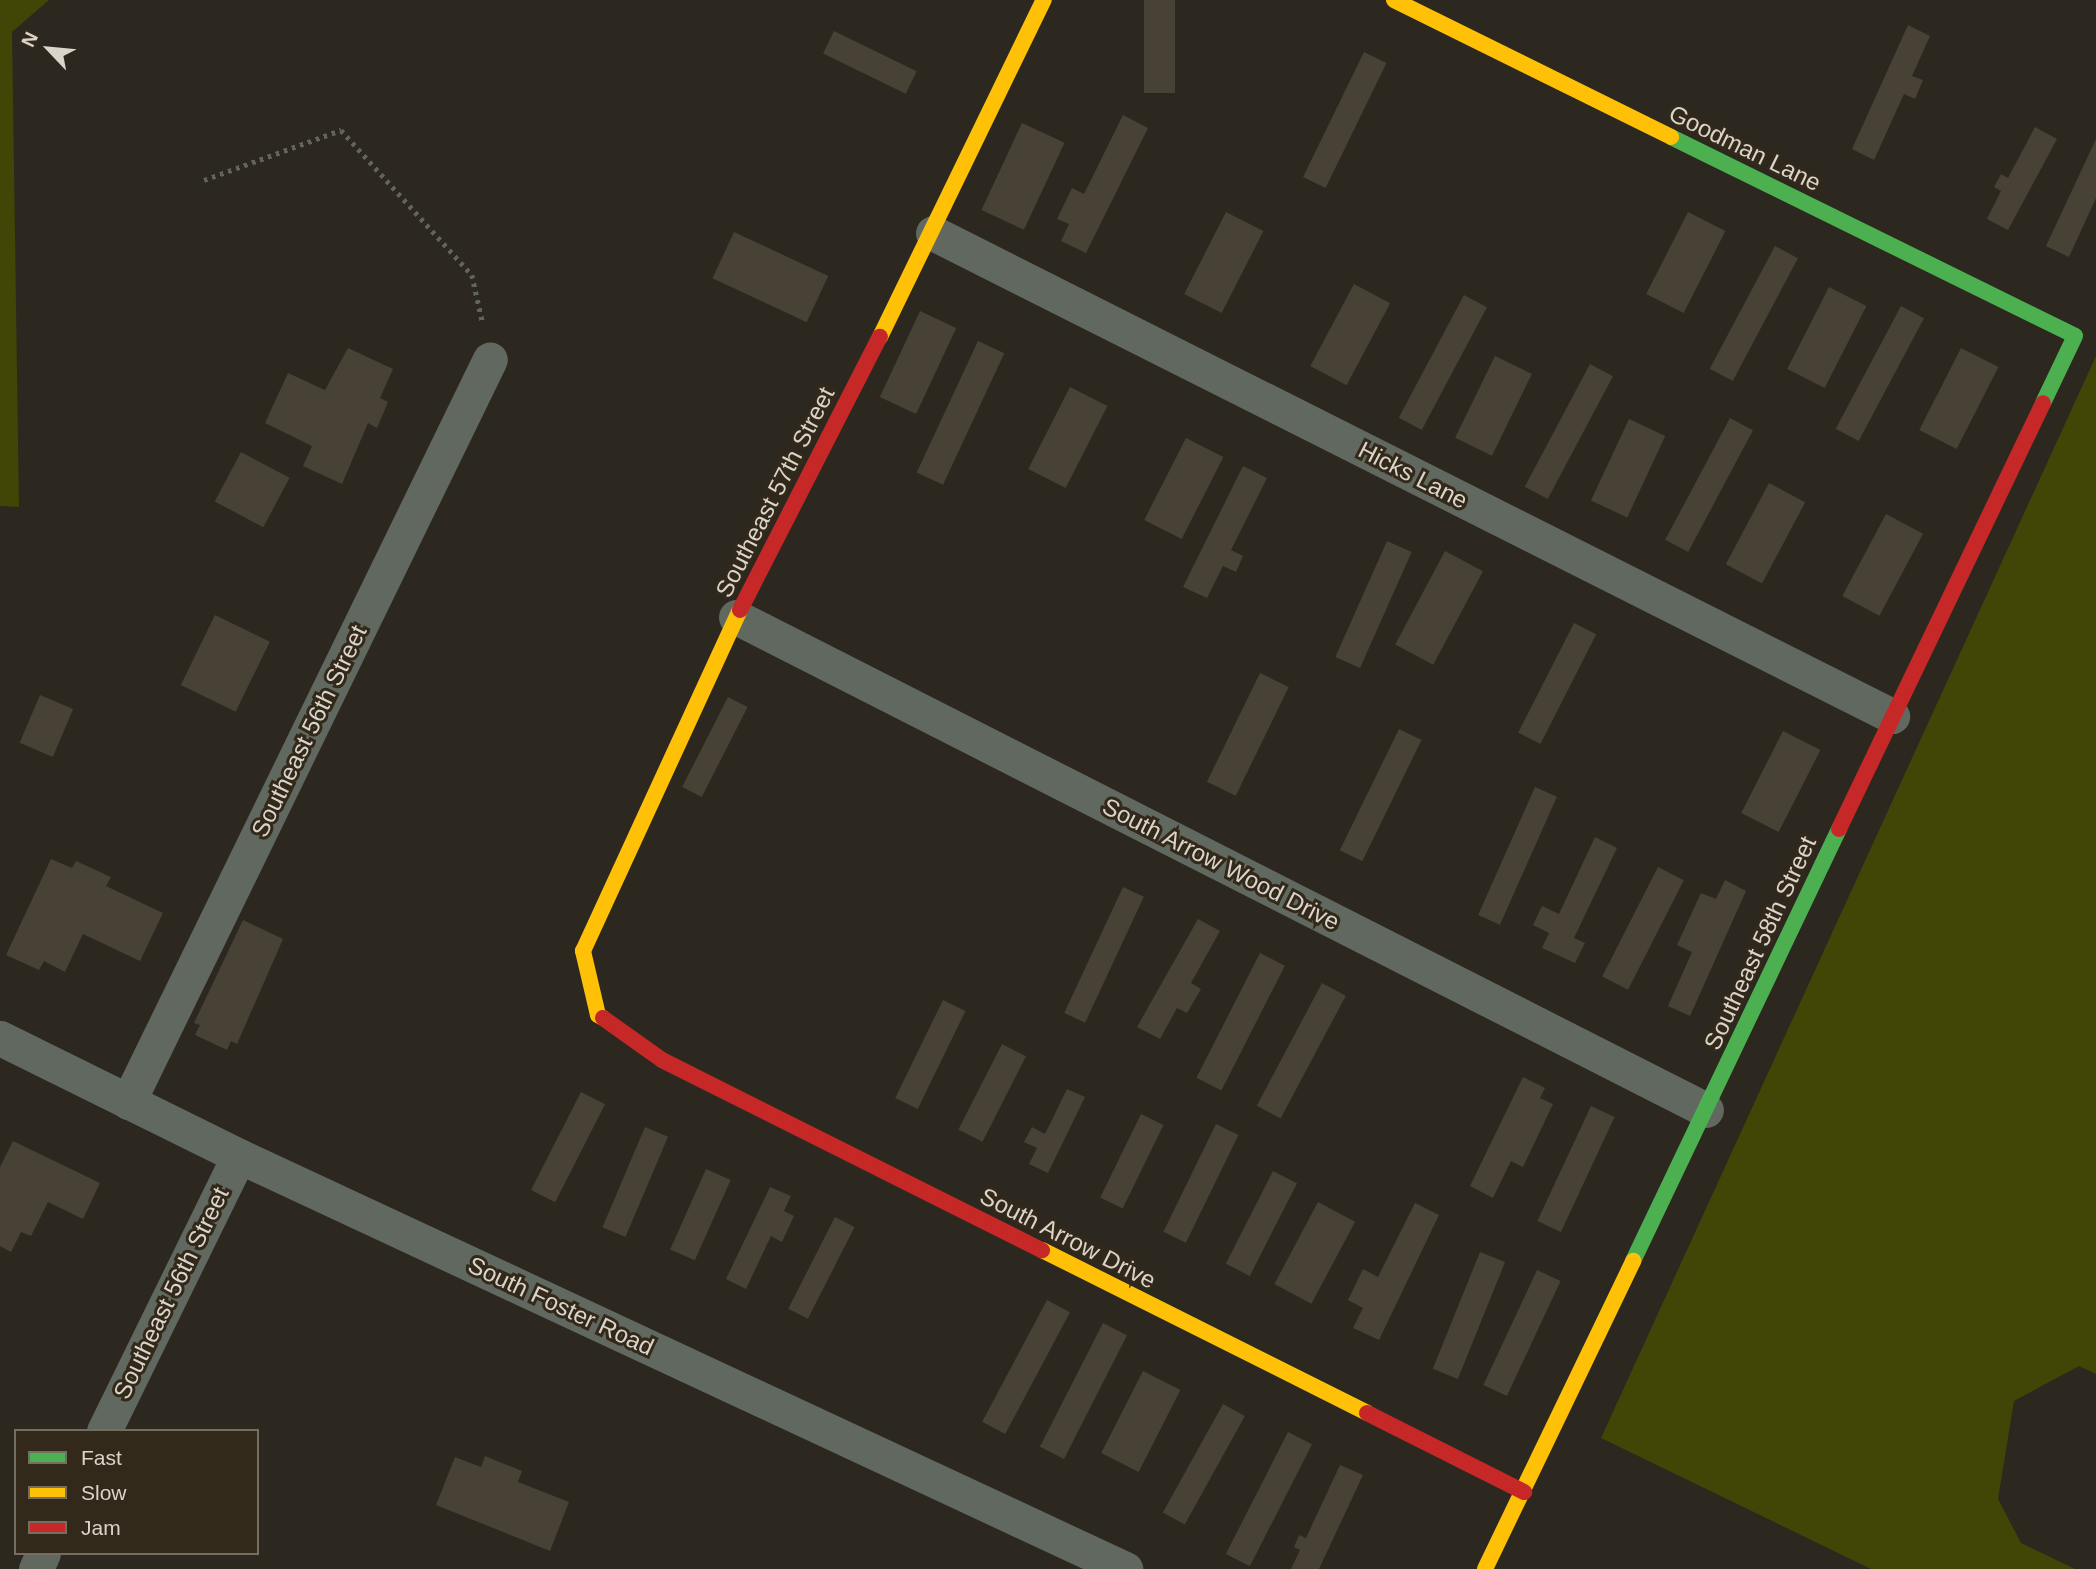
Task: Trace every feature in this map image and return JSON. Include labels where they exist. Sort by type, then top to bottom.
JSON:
[{"type":"street","name":"Southeast 57th Street","points":[[598,1015],[583,951],[736,617],[933,233],[1044,0]]},
{"type":"street","name":"Goodman Lane","points":[[1394,0],[2075,336]]},
{"type":"street","name":"Hicks Lane","points":[[933,233],[1892,716]]},
{"type":"street","name":"Southeast 58th Street","points":[[1485,1569],[2075,336]]},
{"type":"street","name":"Southeast 56th Street","points":[[128,1102],[491,359]]},
{"type":"street","name":"South Arrow Wood Drive","points":[[736,617],[1706,1110]]},
{"type":"street","name":"South Arrow Drive","points":[[598,1015],[662,1060],[1524,1492]]},
{"type":"street","name":"South Foster Road","points":[[0,1038],[239,1156],[1125,1569]]},
{"type":"street","name":"Southeast 56th Street","points":[[105,1429],[239,1156]]},
{"type":"path","points":[[204,180],[341,130],[472,275],[491,359]]},
{"type":"shaded area","points":[[0,0],[49,0],[12,32],[19,507],[0,506]]},
{"type":"shaded area","points":[[2096,356],[2096,1374],[2079,1366],[2014,1401],[1998,1499],[2021,1543],[2075,1569],[1871,1569],[1601,1438]]},
{"type":"building","points":[[1144,0],[1175,0],[1175,93],[1144,93]]},
{"type":"building","points":[[1908,25],[1930,36],[1912,76],[1923,80],[1915,99],[1904,94],[1874,160],[1852,149]]},
{"type":"building","points":[[834,31],[917,71],[906,94],[823,53]]},
{"type":"building","points":[[1364,52],[1386,63],[1326,188],[1303,177]]},
{"type":"building","points":[[1123,115],[1148,128],[1086,253],[1061,241],[1069,224],[1057,219],[1072,188],[1084,194]]},
{"type":"building","points":[[1022,123],[1065,143],[1024,230],[981,210]]},
{"type":"building","points":[[2035,127],[2057,139],[2008,230],[1987,219],[2001,191],[1994,187],[2001,174],[2008,178]]},
{"type":"building","points":[[2096,139],[2096,198],[2069,257],[2046,246]]},
{"type":"building","points":[[1226,212],[1263,231],[1222,313],[1184,294]]},
{"type":"building","points":[[1688,212],[1725,231],[1684,313],[1646,294]]},
{"type":"building","points":[[734,232],[828,276],[807,322],[712,278]]},
{"type":"building","points":[[1775,246],[1798,258],[1733,381],[1710,369]]},
{"type":"building","points":[[1354,284],[1390,303],[1347,385],[1310,366]]},
{"type":"building","points":[[1829,287],[1866,306],[1825,388],[1787,369]]},
{"type":"building","points":[[1464,295],[1487,307],[1422,430],[1399,418]]},
{"type":"building","points":[[1901,306],[1924,318],[1859,441],[1836,429]]},
{"type":"building","points":[[920,311],[956,328],[916,414],[880,397]]},
{"type":"building","points":[[978,341],[1004,353],[943,485],[917,472]]},
{"type":"building","points":[[348,348],[393,369],[380,398],[388,402],[377,428],[368,423],[342,484],[303,466],[312,446],[265,423],[288,373],[325,390]]},
{"type":"building","points":[[1961,348],[1998,367],[1957,449],[1919,430]]},
{"type":"building","points":[[1495,356],[1532,374],[1492,456],[1455,438]]},
{"type":"building","points":[[1590,364],[1613,376],[1548,499],[1525,487]]},
{"type":"building","points":[[1070,387],[1107,406],[1066,488],[1028,469]]},
{"type":"building","points":[[1730,418],[1753,430],[1688,552],[1665,540]]},
{"type":"building","points":[[1629,419],[1665,436],[1627,517],[1591,501]]},
{"type":"building","points":[[1186,438],[1223,457],[1182,539],[1144,520]]},
{"type":"building","points":[[241,452],[290,478],[263,527],[215,501]]},
{"type":"building","points":[[1243,466],[1267,478],[1231,550],[1243,556],[1236,572],[1223,566],[1207,598],[1183,587]]},
{"type":"building","points":[[1769,483],[1805,502],[1762,583],[1726,564]]},
{"type":"building","points":[[1886,514],[1923,534],[1879,616],[1842,596]]},
{"type":"building","points":[[1387,541],[1412,552],[1360,668],[1335,657]]},
{"type":"building","points":[[1445,551],[1483,571],[1433,665],[1395,645]]},
{"type":"building","points":[[215,615],[270,642],[236,712],[181,685]]},
{"type":"building","points":[[1574,623],[1596,634],[1540,744],[1518,733]]},
{"type":"building","points":[[1260,673],[1289,687],[1236,796],[1207,782]]},
{"type":"building","points":[[40,695],[73,709],[53,757],[20,743]]},
{"type":"building","points":[[728,697],[748,707],[702,797],[682,787]]},
{"type":"building","points":[[1399,729],[1421,740],[1362,861],[1340,850]]},
{"type":"building","points":[[1783,731],[1820,750],[1779,832],[1741,813]]},
{"type":"building","points":[[1535,787],[1557,797],[1500,925],[1478,915]]},
{"type":"building","points":[[1595,837],[1617,848],[1574,938],[1585,943],[1575,963],[1542,948],[1549,933],[1533,925],[1542,906],[1559,914]]},
{"type":"building","points":[[51,859],[72,868],[76,861],[111,877],[106,886],[163,913],[140,961],[83,934],[65,972],[44,961],[39,970],[6,955]]},
{"type":"building","points":[[1658,867],[1684,880],[1628,990],[1602,977]]},
{"type":"building","points":[[1725,880],[1746,891],[1690,1016],[1668,1006],[1692,952],[1677,945],[1701,893],[1716,899]]},
{"type":"building","points":[[1123,887],[1144,897],[1085,1023],[1064,1013]]},
{"type":"building","points":[[1198,919],[1220,931],[1191,983],[1201,989],[1187,1013],[1177,1008],[1160,1039],[1137,1027]]},
{"type":"building","points":[[243,920],[283,939],[237,1044],[231,1041],[227,1050],[195,1035],[200,1025],[194,1023]]},
{"type":"building","points":[[1260,953],[1285,966],[1221,1090],[1196,1078]]},
{"type":"building","points":[[1322,983],[1346,996],[1281,1118],[1257,1106]]},
{"type":"building","points":[[943,1000],[965,1011],[918,1109],[895,1098]]},
{"type":"building","points":[[1002,1044],[1026,1056],[982,1142],[958,1130]]},
{"type":"building","points":[[1523,1077],[1545,1088],[1540,1098],[1553,1104],[1523,1167],[1511,1161],[1493,1198],[1470,1186]]},
{"type":"building","points":[[1067,1089],[1085,1097],[1048,1173],[1029,1164],[1037,1148],[1024,1142],[1032,1127],[1045,1134]]},
{"type":"building","points":[[581,1092],[605,1104],[555,1202],[531,1190]]},
{"type":"building","points":[[1591,1106],[1615,1117],[1561,1232],[1537,1221]]},
{"type":"building","points":[[1141,1114],[1163,1125],[1123,1209],[1100,1198]]},
{"type":"building","points":[[1216,1124],[1238,1135],[1186,1243],[1163,1232]]},
{"type":"building","points":[[645,1127],[668,1137],[625,1237],[602,1227]]},
{"type":"building","points":[[13,1141],[100,1183],[83,1219],[48,1202],[31,1236],[21,1232],[11,1252],[0,1246],[0,1167]]},
{"type":"building","points":[[706,1169],[731,1180],[695,1260],[670,1249]]},
{"type":"building","points":[[1273,1171],[1297,1183],[1250,1276],[1226,1264]]},
{"type":"building","points":[[770,1187],[791,1196],[784,1211],[794,1216],[782,1242],[771,1236],[746,1289],[726,1279]]},
{"type":"building","points":[[1318,1202],[1355,1222],[1311,1304],[1274,1284]]},
{"type":"building","points":[[1415,1203],[1439,1215],[1379,1340],[1353,1328],[1363,1308],[1348,1300],[1363,1269],[1378,1277]]},
{"type":"building","points":[[835,1217],[855,1227],[808,1319],[788,1309]]},
{"type":"building","points":[[1480,1252],[1505,1262],[1458,1379],[1433,1369]]},
{"type":"building","points":[[1537,1270],[1561,1281],[1507,1396],[1483,1385]]},
{"type":"building","points":[[1047,1300],[1070,1312],[1005,1434],[982,1422]]},
{"type":"building","points":[[1103,1323],[1127,1335],[1064,1459],[1040,1447]]},
{"type":"building","points":[[1143,1371],[1180,1390],[1139,1472],[1101,1453]]},
{"type":"building","points":[[1223,1404],[1245,1416],[1185,1525],[1163,1512]]},
{"type":"building","points":[[1288,1432],[1312,1444],[1250,1566],[1226,1554]]},
{"type":"building","points":[[485,1456],[522,1471],[518,1482],[569,1502],[550,1551],[436,1505],[455,1457],[481,1467]]},
{"type":"building","points":[[1340,1465],[1363,1475],[1319,1569],[1291,1569],[1300,1550],[1294,1547],[1299,1535],[1306,1538]]},
{"type":"traffic: fast","points":[[1671,137],[2075,336],[2043,403]]},
{"type":"traffic: fast","points":[[1633,1261],[1839,829]]},
{"type":"traffic: slow","points":[[880,337],[1044,0]]},
{"type":"traffic: slow","points":[[1394,0],[1671,137]]},
{"type":"traffic: slow","points":[[603,1018],[598,1015],[583,951],[740,610]]},
{"type":"traffic: slow","points":[[1042,1250],[1367,1413]]},
{"type":"traffic: slow","points":[[1485,1569],[1633,1261]]},
{"type":"traffic: jam","points":[[740,610],[880,337]]},
{"type":"traffic: jam","points":[[1839,829],[2043,403]]},
{"type":"traffic: jam","points":[[603,1018],[662,1060],[1042,1250]]},
{"type":"traffic: jam","points":[[1367,1413],[1524,1492]]}]
